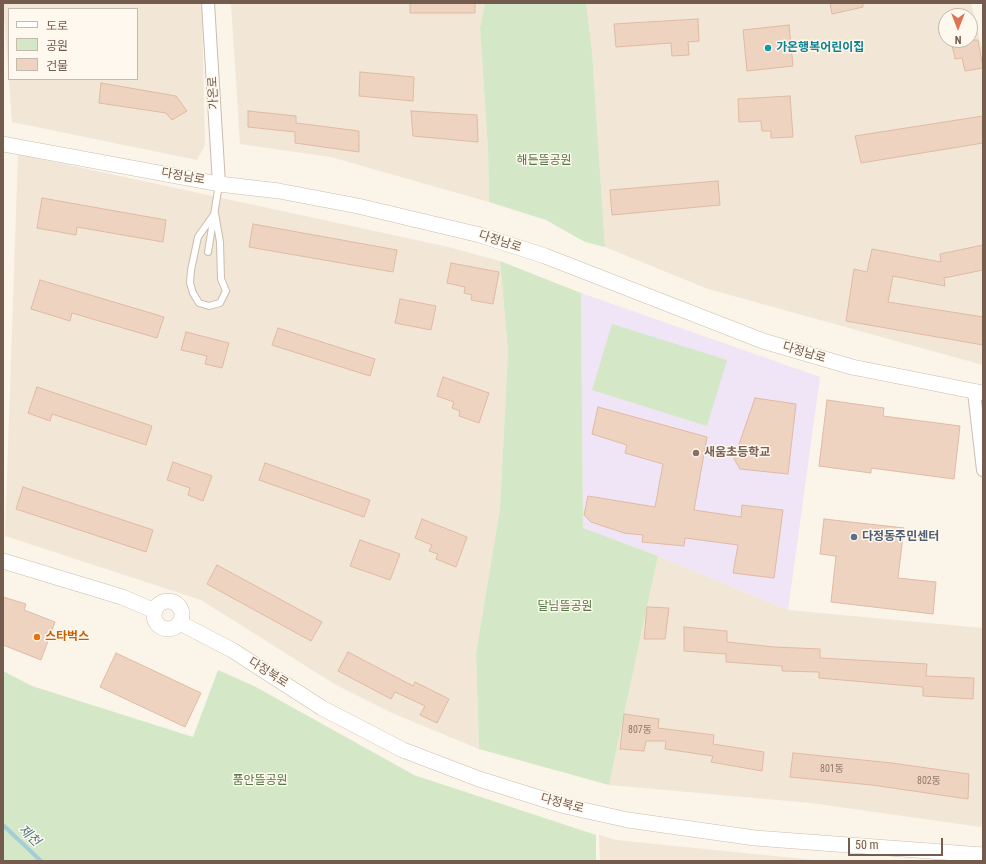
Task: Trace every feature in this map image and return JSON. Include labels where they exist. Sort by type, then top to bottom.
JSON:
[{"type":"street","name":"가온로","points":[[208,3],[219,184]]},
{"type":"street","name":"다정남로","points":[[3,144],[219,184],[279,191],[351,205],[480,235],[546,256],[763,341],[852,367],[978,393]]},
{"type":"street","points":[[978,393],[983,470]]},
{"type":"street","points":[[3,562],[122,597],[155,611]]},
{"type":"street","points":[[170,601],[174,602],[181,609],[182,613],[180,623],[173,628],[164,628],[155,620],[155,611],[160,603],[170,601]]},
{"type":"street","name":"다정북로","points":[[180,623],[232,650],[322,708],[403,750],[479,779],[565,806],[628,820],[755,838],[983,855]]},
{"type":"lane","points":[[208,252],[219,184]]},
{"type":"lane","points":[[214,212],[220,242],[221,279],[226,291],[220,303],[209,306],[199,303],[193,293],[191,276],[198,237],[214,212]]},
{"type":"shaded area","points":[[3,3],[200,3],[202,13],[205,145],[197,160],[12,122],[9,80],[138,80],[138,8],[8,8],[8,69]]},
{"type":"shaded area","points":[[231,3],[485,3],[480,28],[488,150],[489,202],[331,157],[240,144]]},
{"type":"shaded area","points":[[586,3],[971,3],[972,8],[938,8],[938,48],[978,48],[978,32],[983,52],[983,365],[708,289],[605,247],[592,50]]},
{"type":"shaded area","points":[[18,154],[444,246],[500,261],[508,351],[500,508],[476,653],[479,749],[392,713],[336,685],[201,600],[5,536]]},
{"type":"shaded area","name":"새움초등학교","points":[[581,293],[820,377],[788,610],[658,556],[583,529]]},
{"type":"shaded area","points":[[658,556],[788,610],[982,628],[983,822],[981,827],[811,803],[609,785]]},
{"type":"shaded area","points":[[599,835],[616,840],[823,861],[600,861]]},
{"type":"green space","name":"해든뜰공원","points":[[485,3],[586,3],[592,50],[605,247],[585,242],[546,220],[489,202],[488,150],[480,28]]},
{"type":"green space","name":"달님뜰공원","points":[[500,261],[581,293],[583,528],[658,556],[609,785],[479,749],[476,653],[500,508],[508,351]]},
{"type":"green space","points":[[612,324],[727,360],[707,426],[592,390]]},
{"type":"green space","name":"품안뜰공원","points":[[218,670],[254,686],[414,775],[596,835],[596,861],[3,861],[3,671],[32,686],[193,737]]},
{"type":"building","points":[[410,3],[475,3],[475,13],[410,13]]},
{"type":"building","points":[[830,3],[863,3],[863,7],[832,14]]},
{"type":"building","points":[[698,19],[699,41],[688,42],[689,55],[672,56],[671,43],[616,47],[614,24]]},
{"type":"building","name":"가온행복어린이집","points":[[789,25],[793,66],[747,71],[743,30]]},
{"type":"building","points":[[978,40],[983,68],[965,71],[962,58],[955,59],[953,48],[978,48]]},
{"type":"building","points":[[360,72],[414,77],[413,101],[359,96]]},
{"type":"building","points":[[101,83],[176,96],[187,111],[172,120],[166,113],[99,103]]},
{"type":"building","points":[[790,96],[793,137],[771,138],[771,131],[762,131],[761,121],[739,122],[738,99]]},
{"type":"building","points":[[248,111],[296,116],[296,123],[359,131],[359,152],[295,143],[295,132],[248,127]]},
{"type":"building","points":[[411,111],[477,115],[478,142],[413,136]]},
{"type":"building","points":[[983,116],[983,143],[861,163],[855,136]]},
{"type":"building","points":[[718,181],[720,205],[612,215],[610,190]]},
{"type":"building","points":[[42,198],[166,220],[163,242],[77,227],[76,235],[37,228]]},
{"type":"building","points":[[253,224],[397,250],[393,272],[249,247]]},
{"type":"building","points":[[983,245],[983,270],[944,278],[945,286],[893,276],[888,302],[983,317],[983,345],[846,321],[854,269],[867,272],[872,249],[941,262],[940,254]]},
{"type":"building","points":[[451,263],[499,272],[493,304],[471,300],[472,295],[464,293],[465,287],[447,283]]},
{"type":"building","points":[[40,280],[164,317],[157,338],[72,313],[70,321],[31,309]]},
{"type":"building","points":[[400,299],[436,306],[431,330],[395,323]]},
{"type":"building","points":[[278,328],[375,359],[370,376],[272,345]]},
{"type":"building","points":[[186,332],[229,343],[222,368],[205,364],[207,356],[181,350]]},
{"type":"building","points":[[443,377],[489,393],[479,423],[459,416],[460,411],[452,408],[454,402],[437,396]]},
{"type":"building","points":[[37,387],[152,426],[146,445],[52,414],[50,421],[28,413]]},
{"type":"building","points":[[755,398],[796,404],[788,474],[740,469],[734,459]]},
{"type":"building","points":[[827,400],[884,408],[883,416],[960,426],[954,479],[871,468],[871,473],[819,466]]},
{"type":"building","points":[[598,407],[707,437],[694,510],[741,517],[742,505],[783,510],[774,578],[733,573],[738,545],[685,538],[684,546],[642,542],[643,535],[624,533],[591,522],[584,515],[588,496],[655,507],[663,464],[625,453],[627,445],[592,434]]},
{"type":"building","points":[[173,462],[212,476],[203,501],[188,495],[190,488],[167,480]]},
{"type":"building","points":[[265,463],[370,500],[364,517],[259,480]]},
{"type":"building","points":[[23,487],[153,530],[146,552],[16,509]]},
{"type":"building","points":[[422,519],[467,537],[456,567],[436,559],[438,554],[429,551],[432,545],[415,538]]},
{"type":"building","points":[[824,519],[904,528],[898,578],[936,582],[933,614],[831,602],[836,556],[820,554]]},
{"type":"building","points":[[360,540],[400,554],[390,580],[350,566]]},
{"type":"building","points":[[217,565],[322,622],[311,641],[207,584]]},
{"type":"building","points":[[3,597],[26,604],[24,610],[55,622],[41,660],[3,645]]},
{"type":"building","points":[[647,607],[669,608],[665,639],[644,639]]},
{"type":"building","points":[[684,627],[727,631],[727,642],[774,647],[820,649],[820,658],[927,664],[926,676],[974,678],[973,699],[923,696],[923,687],[819,678],[819,672],[782,671],[782,666],[726,662],[726,654],[684,651]]},
{"type":"building","points":[[348,652],[413,686],[415,682],[449,699],[437,723],[420,715],[425,706],[395,692],[391,699],[338,671]]},
{"type":"building","points":[[116,653],[201,693],[185,727],[100,687]]},
{"type":"building","points":[[624,714],[659,719],[658,728],[714,735],[713,744],[764,752],[762,771],[711,762],[713,756],[665,749],[666,741],[646,741],[644,751],[620,749]]},
{"type":"building","points":[[793,753],[892,763],[969,774],[968,799],[872,785],[790,777]]},
{"type":"waterway","name":"제천","points":[[3,825],[41,861]]},
{"type":"place","name":"가온행복어린이집","points":[[768,48]]},
{"type":"place","name":"새움초등학교","points":[[696,453]]},
{"type":"place","name":"다정동주민센터","points":[[854,537]]},
{"type":"place","name":"스타벅스","points":[[37,637]]}]
